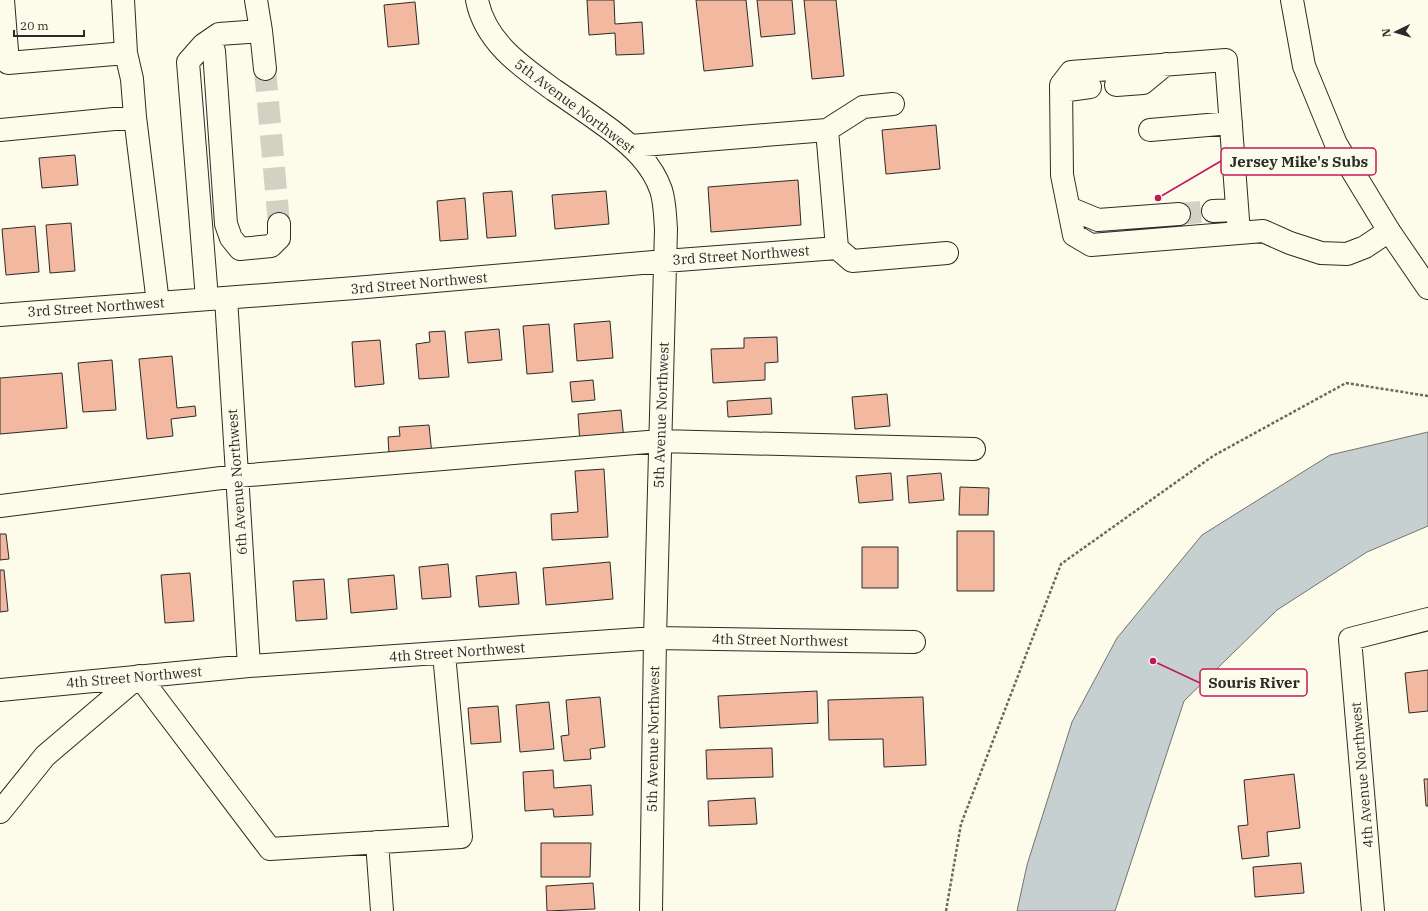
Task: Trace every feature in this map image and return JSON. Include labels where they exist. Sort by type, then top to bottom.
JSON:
[{"type":"street","points":[[3,0],[4,63],[126,53]]},
{"type":"street","points":[[123,0],[126,53],[132,79],[135,117],[158,302]]},
{"type":"street","points":[[256,0],[265,69]]},
{"type":"street","name":"5th Avenue Northwest","points":[[477,0],[478,7],[492,35],[502,49],[525,69],[631,146],[643,158],[654,175],[661,190],[665,208],[665,261],[655,638],[651,911]]},
{"type":"street","points":[[1292,0],[1304,66],[1336,144],[1389,231],[1428,288]]},
{"type":"street","points":[[261,31],[219,34],[210,40],[214,51],[226,224],[231,238],[240,248],[271,246],[279,238],[279,224]]},
{"type":"street","name":"6th Avenue Northwest","points":[[210,40],[203,45],[188,62],[237,476],[249,666]]},
{"type":"street","points":[[1239,233],[1226,60],[1071,72],[1061,84],[1062,175],[1074,235],[1091,245],[1239,233],[1263,231],[1321,253],[1346,254],[1365,247],[1389,231]]},
{"type":"street","points":[[1116,85],[1143,83],[1166,64]]},
{"type":"street","points":[[1061,91],[1090,88]]},
{"type":"street","points":[[631,146],[827,130],[863,107],[893,104]]},
{"type":"street","points":[[0,130],[135,117]]},
{"type":"street","points":[[1150,130],[1231,122]]},
{"type":"street","points":[[827,130],[837,248],[852,260],[947,252]]},
{"type":"street","points":[[1069,208],[1098,220],[1179,214]]},
{"type":"street","points":[[1213,211],[1237,210]]},
{"type":"street","name":"3rd Street Northwest","points":[[0,315],[355,288],[665,261],[837,248]]},
{"type":"street","points":[[0,506],[237,476],[660,441],[974,449]]},
{"type":"street","name":"4th Avenue Northwest","points":[[1373,911],[1350,639],[1428,619]]},
{"type":"street","name":"4th Street Northwest","points":[[0,690],[249,666],[444,654],[655,638],[914,642]]},
{"type":"street","points":[[0,812],[45,756],[139,676],[270,849],[461,837],[444,654]]},
{"type":"street","points":[[377,842],[382,911]]},
{"type":"path","points":[[946,911],[961,824],[1061,564],[1213,456],[1346,383],[1428,396]]},
{"type":"shaded area","points":[[1428,432],[1428,526],[1367,552],[1277,610],[1184,701],[1115,911],[1017,911],[1027,865],[1072,722],[1117,638],[1202,535],[1330,455]]},
{"type":"building","points":[[587,0],[614,0],[615,24],[642,22],[644,54],[616,55],[615,33],[589,35]]},
{"type":"building","points":[[696,0],[746,0],[753,66],[704,71]]},
{"type":"building","points":[[757,0],[792,0],[795,34],[761,37]]},
{"type":"building","points":[[804,0],[836,0],[844,76],[812,79]]},
{"type":"building","points":[[415,2],[419,44],[388,47],[384,5]]},
{"type":"building","points":[[936,125],[940,169],[886,174],[882,130]]},
{"type":"building","points":[[75,155],[78,185],[42,188],[39,158]]},
{"type":"building","points":[[798,180],[801,225],[711,232],[708,187]]},
{"type":"building","points":[[512,191],[516,236],[487,238],[483,193]]},
{"type":"building","points":[[606,191],[609,224],[555,229],[552,195]]},
{"type":"building","points":[[465,198],[468,239],[440,241],[437,201]]},
{"type":"building","points":[[71,223],[75,271],[50,273],[46,225]]},
{"type":"building","points":[[35,226],[39,272],[6,275],[2,229]]},
{"type":"building","points":[[610,321],[613,358],[577,361],[574,324]]},
{"type":"building","points":[[549,324],[553,372],[527,374],[523,326]]},
{"type":"building","points":[[499,329],[502,360],[468,363],[465,332]]},
{"type":"building","points":[[445,331],[449,377],[419,379],[416,344],[430,342],[429,332]]},
{"type":"building","points":[[777,337],[778,362],[765,363],[765,380],[713,383],[711,349],[744,348],[744,338]]},
{"type":"building","points":[[380,340],[384,384],[355,387],[352,342]]},
{"type":"building","points":[[172,356],[177,408],[195,406],[196,416],[171,419],[173,436],[147,439],[139,359]]},
{"type":"building","points":[[112,360],[116,410],[83,412],[78,363]]},
{"type":"building","points":[[62,373],[67,428],[0,434],[0,378]]},
{"type":"building","points":[[593,380],[595,400],[572,402],[570,382]]},
{"type":"building","points":[[887,394],[890,426],[855,429],[852,397]]},
{"type":"building","points":[[771,398],[772,414],[728,417],[727,401]]},
{"type":"building","points":[[621,410],[624,440],[580,444],[578,414]]},
{"type":"building","points":[[429,425],[432,455],[389,454],[388,437],[400,436],[399,427]]},
{"type":"building","points":[[604,469],[608,537],[552,540],[551,514],[578,512],[575,471]]},
{"type":"building","points":[[891,473],[893,500],[859,503],[856,476]]},
{"type":"building","points":[[941,473],[944,500],[909,503],[907,476]]},
{"type":"building","points":[[960,487],[989,488],[988,515],[959,515]]},
{"type":"building","points":[[957,531],[994,531],[994,591],[957,591]]},
{"type":"building","points":[[0,534],[6,534],[9,559],[0,560]]},
{"type":"building","points":[[862,547],[898,547],[898,588],[862,588]]},
{"type":"building","points":[[610,562],[613,599],[546,605],[543,568]]},
{"type":"building","points":[[448,564],[451,597],[422,599],[419,567]]},
{"type":"building","points":[[0,570],[4,570],[8,611],[0,612]]},
{"type":"building","points":[[516,572],[519,604],[479,607],[476,576]]},
{"type":"building","points":[[190,573],[194,621],[165,623],[161,575]]},
{"type":"building","points":[[394,575],[397,609],[351,613],[348,579]]},
{"type":"building","points":[[324,579],[327,619],[296,621],[293,581]]},
{"type":"building","points":[[1428,670],[1428,711],[1409,713],[1405,673]]},
{"type":"building","points":[[817,691],[818,723],[720,728],[718,696]]},
{"type":"building","points":[[600,697],[605,747],[590,749],[591,759],[564,761],[561,736],[569,735],[566,700]]},
{"type":"building","points":[[923,697],[926,765],[884,767],[883,739],[829,740],[828,700]]},
{"type":"building","points":[[549,702],[554,749],[520,752],[516,705]]},
{"type":"building","points":[[498,706],[501,742],[471,744],[468,708]]},
{"type":"building","points":[[772,748],[773,777],[707,779],[706,750]]},
{"type":"building","points":[[553,770],[554,788],[591,785],[593,815],[554,817],[553,809],[525,811],[523,772]]},
{"type":"building","points":[[1294,774],[1300,828],[1267,832],[1269,856],[1242,859],[1238,826],[1248,825],[1244,780]]},
{"type":"building","points":[[1424,779],[1428,779],[1428,806],[1426,806]]},
{"type":"building","points":[[755,798],[757,824],[709,826],[708,801]]},
{"type":"building","points":[[541,843],[591,843],[590,877],[541,877]]},
{"type":"building","points":[[1301,863],[1304,893],[1255,897],[1253,867]]},
{"type":"building","points":[[593,883],[595,909],[547,911],[546,886]]},
{"type":"tunnel","points":[[265,69],[279,224]]},
{"type":"tunnel","points":[[1179,214],[1213,211]]},
{"type":"place","name":"Jersey Mike's Subs","points":[[1158,198]]},
{"type":"place","name":"Souris River","points":[[1153,661]]}]
